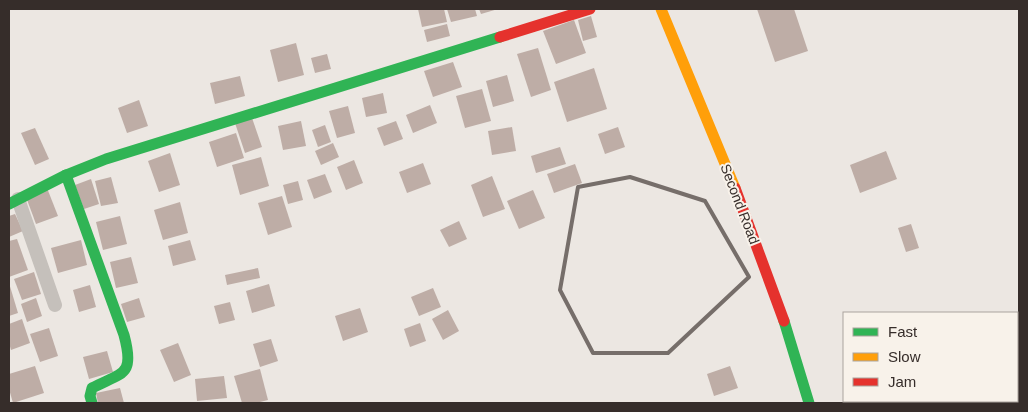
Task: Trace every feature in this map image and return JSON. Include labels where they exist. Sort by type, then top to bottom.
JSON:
[{"type":"street","points":[[56,305],[13,202],[66,175],[106,159],[590,9]]},
{"type":"street","name":"Second Road","points":[[661,9],[749,224],[796,354],[809,403]]},
{"type":"street","points":[[66,175],[129,353],[129,363],[126,370],[120,376],[92,388],[90,396],[92,403]]},
{"type":"highlighted area","points":[[630,177],[705,201],[749,277],[668,353],[593,353],[560,290],[578,187]]},
{"type":"building","points":[[418,9],[444,9],[447,22],[422,27]]},
{"type":"building","points":[[447,9],[475,9],[477,16],[451,22]]},
{"type":"building","points":[[479,9],[498,9],[481,14]]},
{"type":"building","points":[[757,9],[794,9],[808,51],[775,62]]},
{"type":"building","points":[[591,16],[597,37],[583,41],[578,20]]},
{"type":"building","points":[[574,20],[586,53],[556,64],[543,31]]},
{"type":"building","points":[[447,24],[450,36],[427,42],[424,30]]},
{"type":"building","points":[[296,43],[304,75],[278,82],[270,50]]},
{"type":"building","points":[[538,48],[551,90],[531,97],[517,54]]},
{"type":"building","points":[[327,54],[331,69],[315,73],[311,58]]},
{"type":"building","points":[[453,62],[462,87],[433,97],[424,71]]},
{"type":"building","points":[[594,68],[607,109],[567,122],[554,82]]},
{"type":"building","points":[[507,75],[514,101],[493,107],[486,81]]},
{"type":"building","points":[[240,76],[245,96],[215,104],[210,83]]},
{"type":"building","points":[[482,89],[491,121],[465,128],[456,96]]},
{"type":"building","points":[[383,93],[387,113],[366,117],[362,98]]},
{"type":"building","points":[[139,100],[148,126],[127,133],[118,108]]},
{"type":"building","points":[[430,105],[437,123],[413,133],[406,115]]},
{"type":"building","points":[[348,106],[355,133],[337,138],[329,111]]},
{"type":"building","points":[[252,118],[262,147],[245,153],[235,123]]},
{"type":"building","points":[[301,121],[306,146],[283,150],[278,126]]},
{"type":"building","points":[[396,121],[403,139],[384,146],[377,128]]},
{"type":"building","points":[[325,125],[331,142],[318,147],[312,130]]},
{"type":"building","points":[[512,127],[516,151],[492,155],[488,131]]},
{"type":"building","points":[[618,127],[625,147],[605,154],[598,134]]},
{"type":"building","points":[[35,128],[49,159],[35,165],[21,133]]},
{"type":"building","points":[[236,133],[244,158],[217,167],[209,142]]},
{"type":"building","points":[[333,143],[339,157],[321,165],[315,151]]},
{"type":"building","points":[[560,147],[566,164],[536,173],[531,156]]},
{"type":"building","points":[[886,151],[897,179],[860,193],[850,165]]},
{"type":"building","points":[[170,153],[180,185],[159,192],[148,161]]},
{"type":"building","points":[[261,157],[269,186],[240,195],[232,165]]},
{"type":"building","points":[[354,160],[363,183],[346,190],[337,167]]},
{"type":"building","points":[[423,163],[431,184],[407,193],[399,172]]},
{"type":"building","points":[[575,164],[582,183],[554,193],[547,174]]},
{"type":"building","points":[[325,174],[332,192],[314,199],[307,180]]},
{"type":"building","points":[[492,176],[505,209],[483,217],[471,185]]},
{"type":"building","points":[[111,177],[118,203],[101,206],[95,181]]},
{"type":"building","points":[[91,179],[99,204],[84,209],[75,185]]},
{"type":"building","points":[[298,181],[303,200],[288,204],[283,185]]},
{"type":"building","points":[[47,188],[58,216],[36,224],[26,197]]},
{"type":"building","points":[[533,190],[545,218],[519,229],[507,201]]},
{"type":"building","points":[[282,196],[292,227],[268,235],[258,203]]},
{"type":"building","points":[[180,202],[188,233],[163,240],[154,210]]},
{"type":"building","points":[[15,214],[23,231],[9,237],[9,216]]},
{"type":"building","points":[[120,216],[127,244],[103,250],[96,222]]},
{"type":"building","points":[[459,221],[467,239],[449,247],[440,230]]},
{"type":"building","points":[[911,224],[919,248],[906,252],[898,228]]},
{"type":"building","points":[[17,239],[28,270],[9,277],[9,241]]},
{"type":"building","points":[[81,240],[87,265],[58,273],[51,248]]},
{"type":"building","points":[[190,240],[196,260],[173,266],[168,246]]},
{"type":"building","points":[[131,257],[138,283],[116,288],[110,262]]},
{"type":"building","points":[[258,268],[260,278],[227,285],[225,275]]},
{"type":"building","points":[[34,272],[41,294],[22,300],[14,279]]},
{"type":"building","points":[[9,283],[18,313],[9,316]]},
{"type":"building","points":[[269,284],[275,306],[252,313],[246,291]]},
{"type":"building","points":[[90,285],[96,307],[79,312],[73,290]]},
{"type":"building","points":[[433,288],[441,307],[419,316],[411,297]]},
{"type":"building","points":[[36,298],[42,316],[27,322],[21,304]]},
{"type":"building","points":[[139,298],[145,317],[127,322],[121,304]]},
{"type":"building","points":[[230,302],[235,320],[219,324],[214,306]]},
{"type":"building","points":[[360,308],[368,332],[343,341],[335,316]]},
{"type":"building","points":[[448,310],[459,331],[443,340],[432,319]]},
{"type":"building","points":[[22,319],[30,343],[11,350],[9,324]]},
{"type":"building","points":[[420,323],[426,341],[410,347],[404,329]]},
{"type":"building","points":[[49,328],[58,356],[40,362],[30,334]]},
{"type":"building","points":[[271,339],[278,361],[260,367],[253,344]]},
{"type":"building","points":[[178,343],[191,375],[174,382],[160,350]]},
{"type":"building","points":[[107,351],[113,372],[89,379],[83,357]]},
{"type":"building","points":[[35,366],[44,393],[13,403],[9,389],[9,374]]},
{"type":"building","points":[[730,366],[738,388],[714,396],[707,374]]},
{"type":"building","points":[[260,369],[268,400],[256,403],[242,403],[234,376]]},
{"type":"building","points":[[224,376],[227,398],[197,401],[195,379]]},
{"type":"building","points":[[120,388],[124,403],[98,403],[96,393]]},
{"type":"traffic: fast","points":[[9,204],[66,175],[106,159],[500,37]]},
{"type":"traffic: fast","points":[[66,175],[127,348],[127,366],[124,371],[92,388],[90,396],[92,403]]},
{"type":"traffic: fast","points":[[784,321],[809,403]]},
{"type":"traffic: slow","points":[[661,9],[735,188]]},
{"type":"traffic: jam","points":[[500,37],[590,9]]},
{"type":"traffic: jam","points":[[735,188],[784,321]]}]
